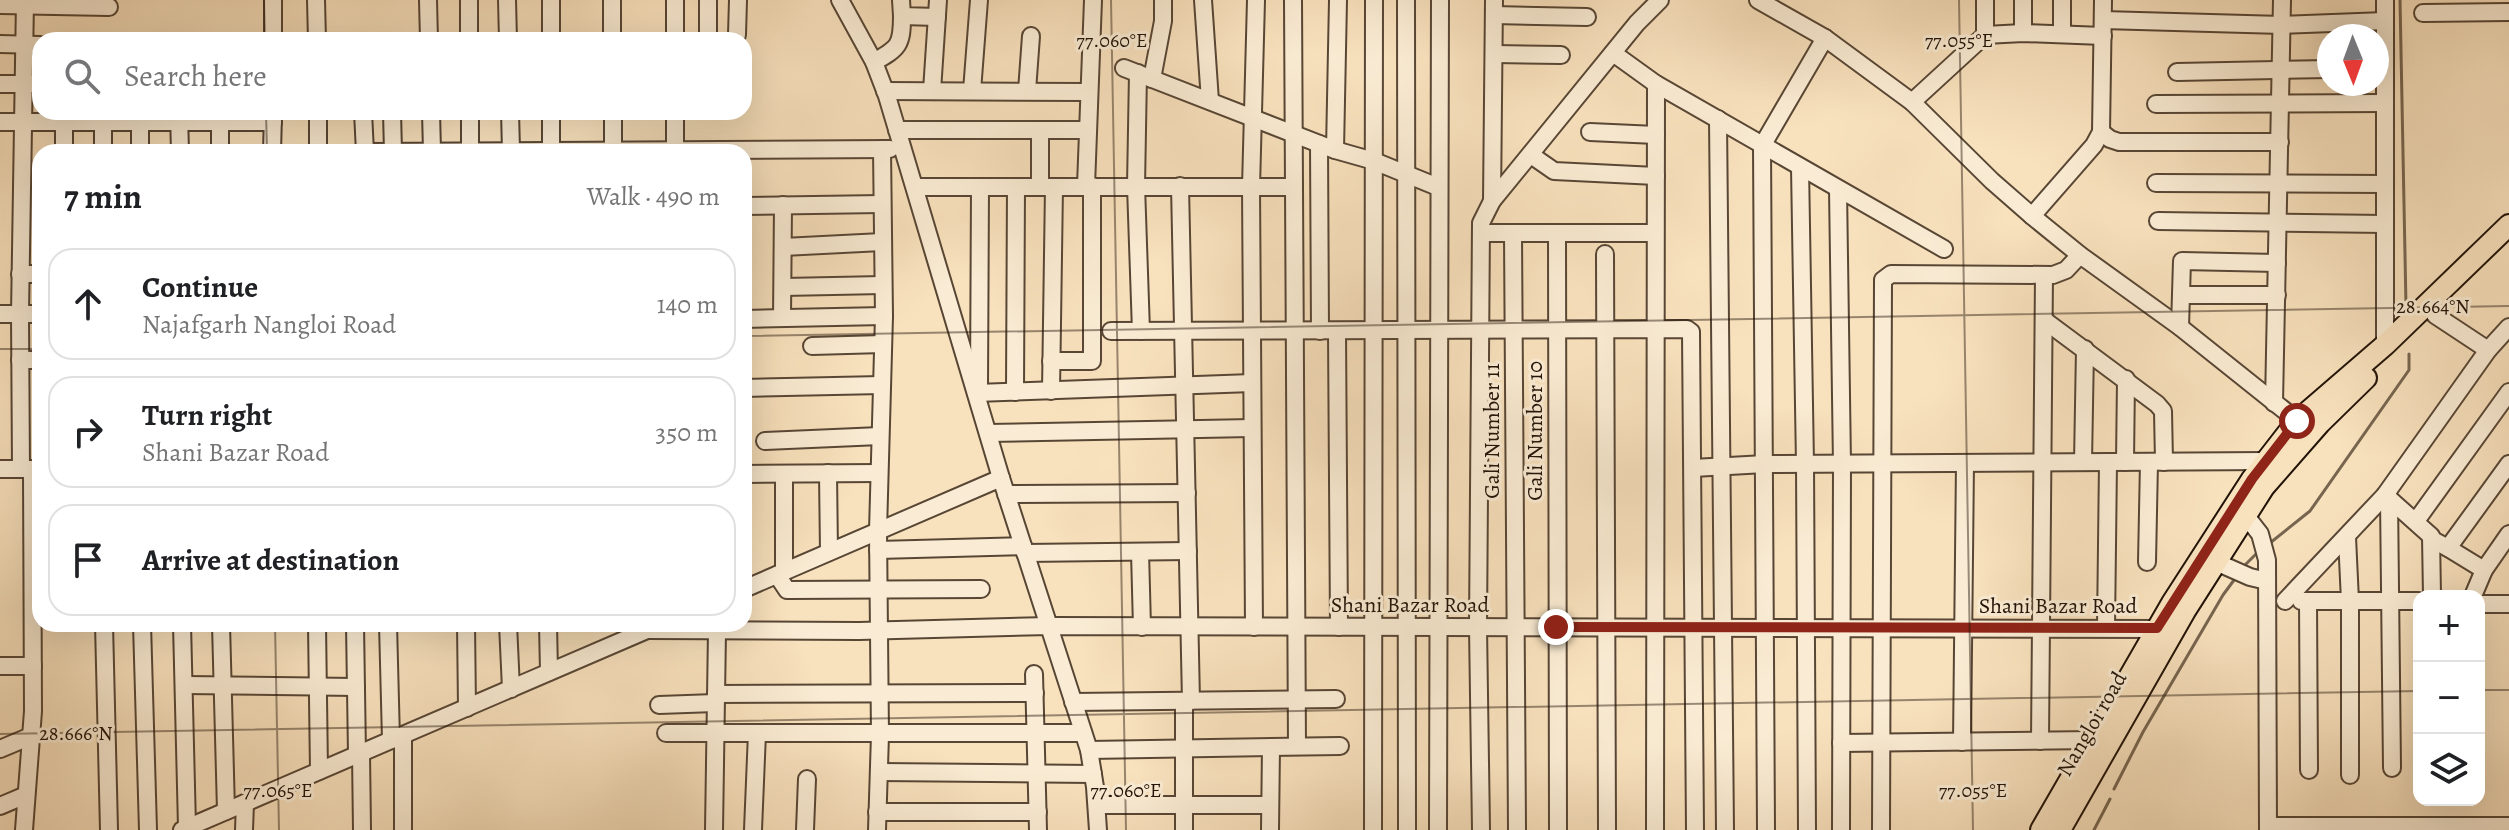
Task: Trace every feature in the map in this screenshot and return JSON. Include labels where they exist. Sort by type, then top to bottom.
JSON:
[{"type":"main road","points":[[2041,830],[2093,740],[2165,629],[2252,479],[2509,225]]},
{"type":"main road","name":"Nangloi road","points":[[2060,830],[2165,629],[2231,568],[2246,516],[2304,426],[2435,315],[2509,244]]},
{"type":"street","points":[[273,0],[273,32]]},
{"type":"street","points":[[316,0],[317,32]]},
{"type":"street","points":[[428,0],[429,32]]},
{"type":"street","points":[[469,0],[469,32]]},
{"type":"street","points":[[507,0],[508,32]]},
{"type":"street","points":[[551,0],[551,32]]},
{"type":"street","points":[[612,0],[612,32]]},
{"type":"street","points":[[675,0],[675,32]]},
{"type":"street","points":[[708,0],[708,32]]},
{"type":"street","points":[[737,32],[738,0]]},
{"type":"street","points":[[840,0],[874,62],[915,187],[1004,486],[1089,750],[1098,830]]},
{"type":"street","points":[[972,91],[979,0]]},
{"type":"street","points":[[1051,361],[1092,361],[1088,130],[1093,0]]},
{"type":"street","points":[[1141,331],[1136,186],[1138,73],[1163,21],[1163,0]]},
{"type":"street","points":[[1203,0],[1210,101]]},
{"type":"street","points":[[1254,627],[1251,187],[1256,0]]},
{"type":"street","points":[[1293,0],[1297,746]]},
{"type":"street","points":[[1338,0],[1327,147],[1329,331],[1339,627]]},
{"type":"street","points":[[1373,830],[1374,0]]},
{"type":"street","points":[[1406,0],[1407,830]]},
{"type":"street","points":[[1438,830],[1440,0]]},
{"type":"street","points":[[1481,830],[1478,627],[1481,223],[1492,201],[1660,0]]},
{"type":"street","points":[[1758,0],[1825,38],[1912,102],[2032,216],[2180,327],[2304,426]]},
{"type":"street","points":[[1985,0],[1985,35]]},
{"type":"street","points":[[2023,0],[2023,33]]},
{"type":"street","points":[[2062,0],[2062,34]]},
{"type":"street","points":[[2032,216],[2094,145],[2101,132],[2103,0]]},
{"type":"street","points":[[2274,403],[2282,0]]},
{"type":"street","points":[[2385,0],[2385,24]]},
{"type":"street","points":[[25,2],[32,44],[31,84],[22,122],[20,360],[32,495]]},
{"type":"street","points":[[0,5],[25,2],[109,7]]},
{"type":"street","points":[[874,62],[897,47],[901,40],[902,8],[937,8],[932,91]]},
{"type":"street","points":[[1492,201],[1494,8],[1587,17]]},
{"type":"street","points":[[2423,13],[2509,12]]},
{"type":"street","points":[[1912,102],[1985,35],[2062,34],[2103,28],[2385,21]]},
{"type":"street","points":[[1027,91],[1031,36]]},
{"type":"street","points":[[1766,830],[1762,146],[1825,38]]},
{"type":"street","points":[[0,44],[32,44]]},
{"type":"street","points":[[1613,53],[1656,84],[1944,249]]},
{"type":"street","points":[[1494,54],[1561,55]]},
{"type":"street","points":[[2177,72],[2317,69]]},
{"type":"street","points":[[1138,73],[1438,187]]},
{"type":"street","points":[[0,84],[31,84]]},
{"type":"street","points":[[1655,830],[1656,84]]},
{"type":"street","points":[[885,91],[1089,92]]},
{"type":"street","points":[[2384,96],[2385,345]]},
{"type":"street","points":[[2156,104],[2280,101],[2385,103]]},
{"type":"street","points":[[1718,119],[1725,830]]},
{"type":"street","points":[[0,122],[156,120]]},
{"type":"street","points":[[179,120],[180,144]]},
{"type":"street","points":[[204,120],[241,120]]},
{"type":"street","points":[[272,144],[273,120]]},
{"type":"street","points":[[318,120],[318,144]]},
{"type":"street","points":[[363,120],[365,144]]},
{"type":"street","points":[[392,120],[393,144]]},
{"type":"street","points":[[431,120],[432,144]]},
{"type":"street","points":[[463,144],[468,120]]},
{"type":"street","points":[[503,144],[508,120]]},
{"type":"street","points":[[543,144],[549,120]]},
{"type":"street","points":[[613,120],[613,144]]},
{"type":"street","points":[[673,144],[675,120]]},
{"type":"street","points":[[64,122],[64,144]]},
{"type":"street","points":[[103,122],[103,144]]},
{"type":"street","points":[[140,122],[140,144]]},
{"type":"street","points":[[220,122],[220,144]]},
{"type":"street","points":[[897,130],[1088,130]]},
{"type":"street","points":[[1040,130],[1047,187],[1051,391]]},
{"type":"street","points":[[1590,132],[1656,135]]},
{"type":"street","points":[[2101,132],[2119,142],[2280,142]]},
{"type":"street","points":[[877,830],[880,735],[878,531],[884,316],[882,149]]},
{"type":"street","points":[[752,150],[903,149]]},
{"type":"street","points":[[1531,155],[1554,171],[1656,176]]},
{"type":"street","points":[[1800,167],[1807,830]]},
{"type":"street","points":[[2156,183],[2385,184]]},
{"type":"street","points":[[1180,186],[1190,627],[1184,748],[1184,830]]},
{"type":"street","points":[[915,187],[1293,187]]},
{"type":"street","points":[[978,393],[980,187]]},
{"type":"street","points":[[1015,392],[1016,187]]},
{"type":"street","points":[[1838,189],[1842,464],[1841,830]]},
{"type":"street","points":[[752,206],[882,204]]},
{"type":"street","points":[[782,318],[783,205]]},
{"type":"street","points":[[2158,221],[2385,224]]},
{"type":"street","points":[[1481,233],[1655,233]]},
{"type":"street","name":"Gali Number 10","points":[[1557,234],[1558,830]]},
{"type":"street","name":"Gali Number 11","points":[[1513,235],[1517,830]]},
{"type":"street","points":[[783,247],[882,242]]},
{"type":"street","points":[[1605,254],[1607,830]]},
{"type":"street","points":[[1881,830],[1883,280],[1885,276],[2053,275],[2066,270],[2080,255]]},
{"type":"street","points":[[2180,327],[2180,264],[2186,259],[2277,263]]},
{"type":"street","points":[[20,274],[32,274]]},
{"type":"street","points":[[2040,741],[2044,275]]},
{"type":"street","points":[[783,287],[883,285]]},
{"type":"street","points":[[2181,295],[2277,295]]},
{"type":"street","points":[[0,314],[32,314]]},
{"type":"street","points":[[2435,315],[2488,350]]},
{"type":"street","points":[[752,319],[884,316]]},
{"type":"street","points":[[2044,320],[2126,379],[2163,411],[2147,562]]},
{"type":"street","points":[[2285,601],[2387,496],[2488,350],[2509,327]]},
{"type":"street","points":[[1111,331],[1687,329],[1693,335],[1695,830]]},
{"type":"street","points":[[812,346],[883,344]]},
{"type":"street","points":[[2083,462],[2085,349]]},
{"type":"street","points":[[20,360],[32,360]]},
{"type":"street","points":[[2106,628],[2116,462],[2126,379]]},
{"type":"street","points":[[978,393],[1252,383]]},
{"type":"street","points":[[752,388],[882,385]]},
{"type":"street","points":[[2416,521],[2509,392]]},
{"type":"street","points":[[988,433],[1252,428]]},
{"type":"street","points":[[765,441],[880,436]]},
{"type":"street","points":[[1693,468],[1765,464],[2267,461]]},
{"type":"street","points":[[1962,742],[1965,463]]},
{"type":"street","points":[[2433,590],[2440,544],[2509,464]]},
{"type":"street","points":[[0,469],[31,469]]},
{"type":"street","points":[[828,473],[829,552]]},
{"type":"street","points":[[752,474],[879,473]]},
{"type":"street","points":[[784,474],[781,573],[787,590],[981,589]]},
{"type":"street","points":[[752,586],[878,531],[1004,486],[1187,493]]},
{"type":"street","points":[[2387,496],[2440,544],[2484,570]]},
{"type":"street","points":[[2387,496],[2392,601],[2392,768]]},
{"type":"street","points":[[2246,516],[2264,548],[2267,581],[2268,828],[2509,826]]},
{"type":"street","points":[[2476,590],[2484,570],[2509,534]]},
{"type":"street","points":[[2347,537],[2350,775]]},
{"type":"street","points":[[878,550],[1188,551]]},
{"type":"street","points":[[1140,552],[1142,627]]},
{"type":"street","points":[[2231,568],[2267,581]]},
{"type":"street","points":[[2267,601],[2413,601]]},
{"type":"street","points":[[2308,601],[2309,770]]},
{"type":"street","points":[[2485,604],[2509,604]]},
{"type":"street","name":"Shani Bazar Road","points":[[752,631],[1049,626],[2165,629]]},
{"type":"street","points":[[24,830],[34,632]]},
{"type":"street","points":[[104,632],[109,830]]},
{"type":"street","points":[[142,632],[148,830]]},
{"type":"street","points":[[182,632],[184,829],[549,672],[623,632]]},
{"type":"street","points":[[221,632],[226,811]]},
{"type":"street","points":[[317,632],[319,771]]},
{"type":"street","points":[[355,632],[362,830]]},
{"type":"street","points":[[389,632],[403,830]]},
{"type":"street","points":[[466,632],[467,708]]},
{"type":"street","points":[[508,632],[511,689]]},
{"type":"street","points":[[548,632],[549,672]]},
{"type":"street","points":[[714,830],[717,632]]},
{"type":"street","points":[[0,666],[33,666]]},
{"type":"street","points":[[1034,674],[1038,830]]},
{"type":"street","points":[[184,685],[356,687]]},
{"type":"street","points":[[659,705],[716,699],[880,693],[1035,693]]},
{"type":"street","points":[[1073,702],[1336,699]]},
{"type":"street","points":[[666,733],[1083,733]]},
{"type":"street","points":[[753,830],[757,733]]},
{"type":"street","points":[[0,749],[31,736]]},
{"type":"street","points":[[1841,743],[2093,740]]},
{"type":"street","points":[[1089,750],[1340,746]]},
{"type":"street","points":[[1270,830],[1271,747]]},
{"type":"street","points":[[879,772],[1093,774]]},
{"type":"street","points":[[805,830],[807,779]]},
{"type":"street","points":[[0,806],[26,795]]},
{"type":"street","points":[[244,830],[245,803]]},
{"type":"street","points":[[1097,805],[1270,805]]},
{"type":"street","points":[[877,812],[1038,812]]},
{"type":"waterway","points":[[2400,0],[2406,306]]},
{"type":"waterway","points":[[2270,543],[2310,511],[2409,370],[2409,354]]},
{"type":"waterway","points":[[2243,567],[2257,553]]},
{"type":"waterway","points":[[2114,789],[2143,732],[2237,576]]},
{"type":"waterway","points":[[2094,830],[2110,799]]},
{"type":"route","points":[[1556,627],[2157,628],[2252,479],[2297,421]]}]
